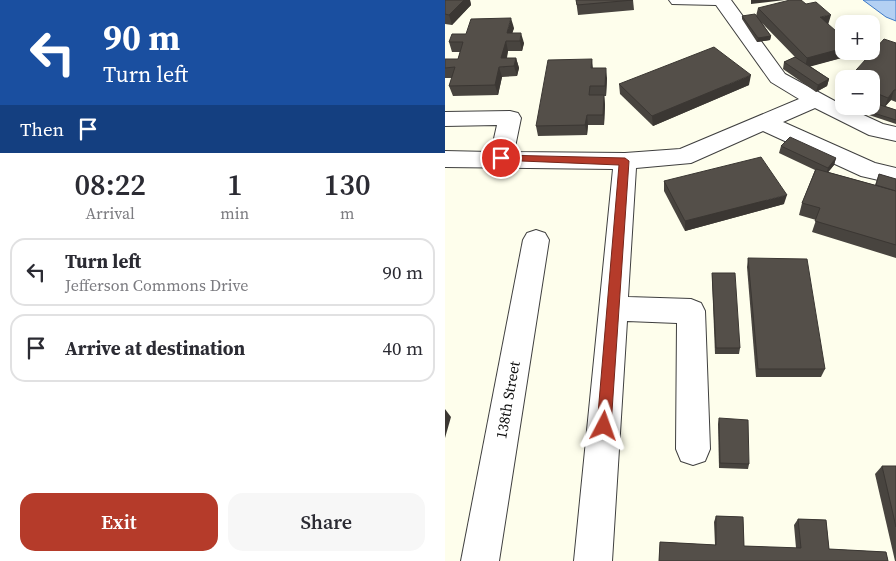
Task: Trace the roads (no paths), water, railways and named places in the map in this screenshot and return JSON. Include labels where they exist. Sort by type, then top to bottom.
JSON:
[{"type":"street","points":[[678,0],[722,0],[730,14],[777,78],[815,100],[877,130],[896,134]]},
{"type":"street","points":[[445,159],[501,158],[625,161],[683,157],[815,100]]},
{"type":"street","points":[[445,119],[510,118],[501,158]]},
{"type":"street","points":[[763,122],[869,170],[896,176]]},
{"type":"street","points":[[593,561],[625,161]]},
{"type":"street","name":"138th Street","points":[[480,561],[536,240]]},
{"type":"street","points":[[613,309],[691,311],[693,449]]},
{"type":"water","points":[[863,0],[896,0],[896,21],[886,17]]}]
